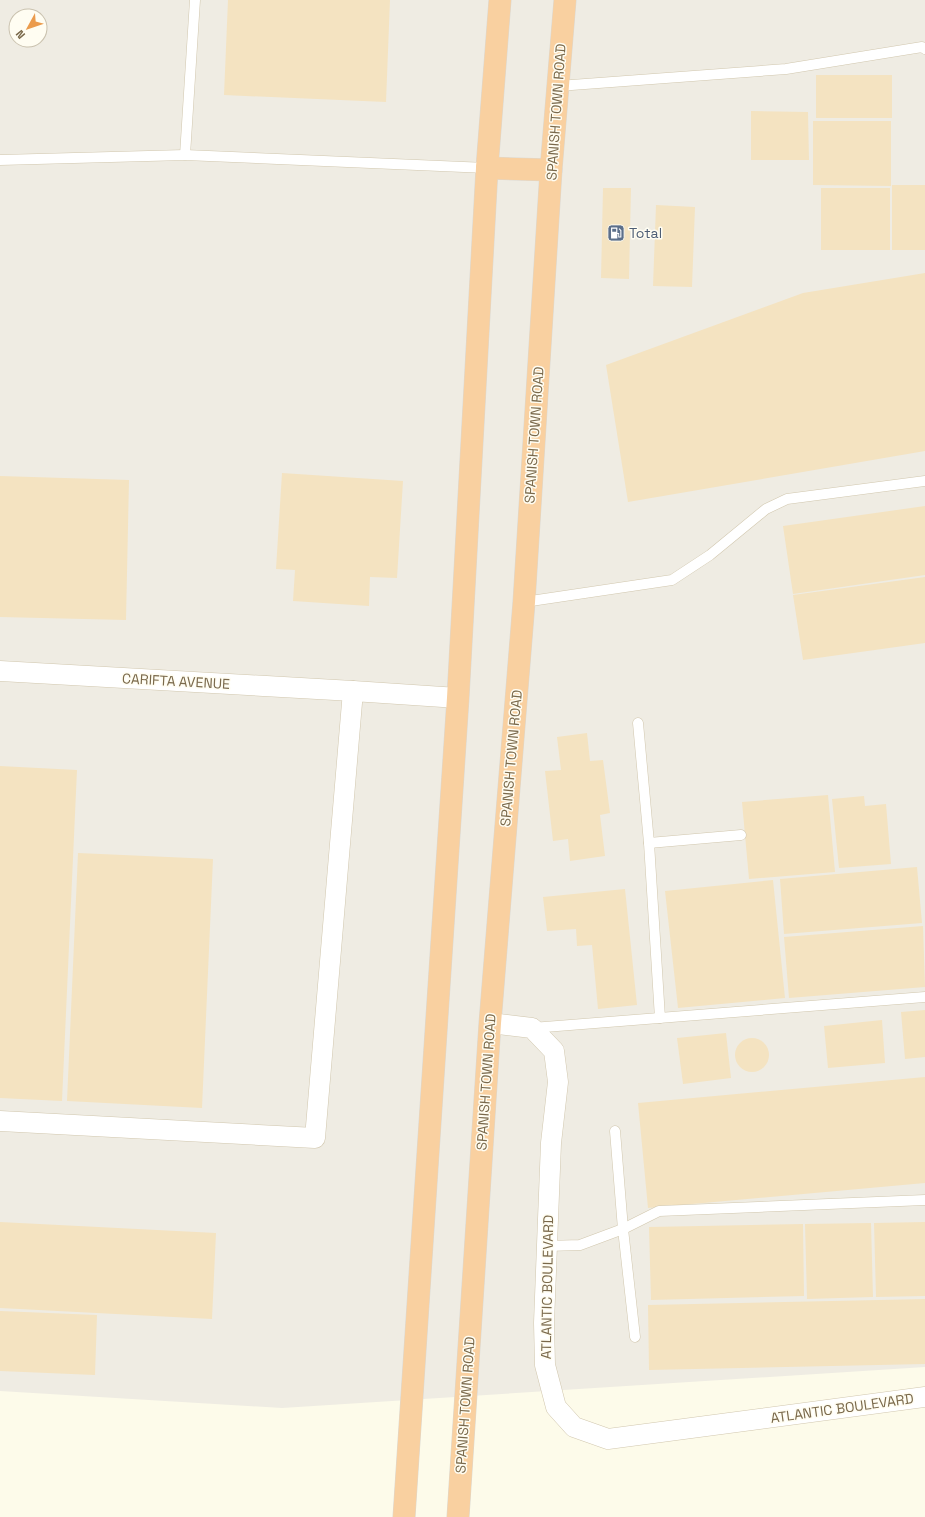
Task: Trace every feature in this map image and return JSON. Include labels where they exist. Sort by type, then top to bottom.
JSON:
[{"type":"highway","points":[[404,1517],[458,698],[487,168],[500,0]]},
{"type":"highway","name":"SPANISH TOWN ROAD","points":[[458,1517],[490,1023],[524,602],[551,170],[565,0]]},
{"type":"highway","points":[[487,168],[551,170]]},
{"type":"street","name":"CARIFTA AVENUE","points":[[0,671],[458,698]]},
{"type":"street","points":[[0,1121],[315,1138],[353,691]]},
{"type":"street","points":[[490,1023],[532,1028]]},
{"type":"street","name":"ATLANTIC BOULEVARD","points":[[532,1028],[554,1051],[558,1082],[551,1143],[544,1323],[545,1365],[556,1407],[574,1427],[608,1439],[925,1397]]},
{"type":"lane","points":[[185,155],[196,0]]},
{"type":"lane","points":[[558,86],[786,68],[922,47],[925,49]]},
{"type":"lane","points":[[0,160],[185,155],[487,168]]},
{"type":"lane","points":[[524,602],[672,580],[710,555],[766,509],[787,499],[925,480]]},
{"type":"lane","points":[[638,723],[649,843],[660,1018]]},
{"type":"lane","points":[[649,843],[741,835]]},
{"type":"lane","points":[[532,1028],[925,997]]},
{"type":"lane","points":[[615,1131],[623,1229],[635,1337]]},
{"type":"lane","points":[[547,1246],[580,1245],[623,1229],[659,1211],[925,1200]]},
{"type":"shaded area","points":[[0,0],[925,0],[925,1367],[282,1408],[0,1391]]},
{"type":"building","points":[[228,0],[390,0],[386,102],[224,95]]},
{"type":"building","points":[[816,75],[892,75],[892,118],[816,118]]},
{"type":"building","points":[[751,111],[808,112],[809,160],[751,160]]},
{"type":"building","points":[[813,121],[891,121],[891,186],[813,185]]},
{"type":"building","points":[[892,185],[925,185],[925,250],[892,250]]},
{"type":"building","name":"Total","points":[[603,188],[631,188],[629,279],[601,278]]},
{"type":"building","points":[[821,188],[890,188],[890,250],[821,250]]},
{"type":"building","points":[[656,205],[695,207],[692,287],[653,286]]},
{"type":"building","points":[[925,273],[925,451],[628,502],[606,365],[803,293]]},
{"type":"building","points":[[282,473],[403,481],[397,578],[370,577],[369,606],[293,601],[295,570],[276,569]]},
{"type":"building","points":[[0,476],[129,480],[126,620],[0,617]]},
{"type":"building","points":[[925,506],[925,575],[793,594],[783,526]]},
{"type":"building","points":[[925,577],[925,643],[803,660],[793,595]]},
{"type":"building","points":[[587,733],[590,761],[603,760],[610,813],[600,815],[605,856],[570,861],[568,839],[553,841],[545,771],[561,770],[557,737]]},
{"type":"building","points":[[0,766],[77,770],[62,1101],[0,1098]]},
{"type":"building","points":[[828,795],[835,872],[749,879],[742,802]]},
{"type":"building","points":[[864,796],[865,806],[886,804],[891,864],[839,868],[832,799]]},
{"type":"building","points":[[78,853],[213,859],[202,1108],[67,1101]]},
{"type":"building","points":[[917,867],[922,923],[784,934],[780,879]]},
{"type":"building","points":[[773,880],[785,998],[678,1008],[665,891]]},
{"type":"building","points":[[625,889],[637,1005],[598,1009],[592,945],[577,946],[576,929],[547,931],[543,897]]},
{"type":"building","points":[[923,926],[925,987],[789,998],[784,937]]},
{"type":"building","points":[[925,1010],[925,1057],[905,1059],[901,1012]]},
{"type":"building","points":[[882,1020],[885,1063],[828,1068],[824,1026]]},
{"type":"building","points":[[726,1033],[731,1078],[683,1084],[677,1038]]},
{"type":"building","points":[[749,1038],[755,1038],[759,1039],[766,1045],[769,1055],[768,1062],[762,1069],[755,1072],[749,1072],[745,1071],[738,1065],[735,1058],[735,1052],[736,1048],[742,1041]]},
{"type":"building","points":[[925,1077],[925,1183],[648,1208],[638,1103]]},
{"type":"building","points":[[0,1222],[216,1233],[212,1319],[0,1308]]},
{"type":"building","points":[[925,1222],[925,1296],[876,1297],[874,1223]]},
{"type":"building","points":[[871,1223],[873,1297],[807,1299],[805,1224]]},
{"type":"building","points":[[803,1224],[804,1296],[651,1300],[649,1227]]},
{"type":"building","points":[[925,1299],[925,1364],[649,1370],[648,1305]]},
{"type":"building","points":[[0,1311],[97,1315],[95,1375],[0,1371]]},
{"type":"place","name":"Total","points":[[616,233]]}]
